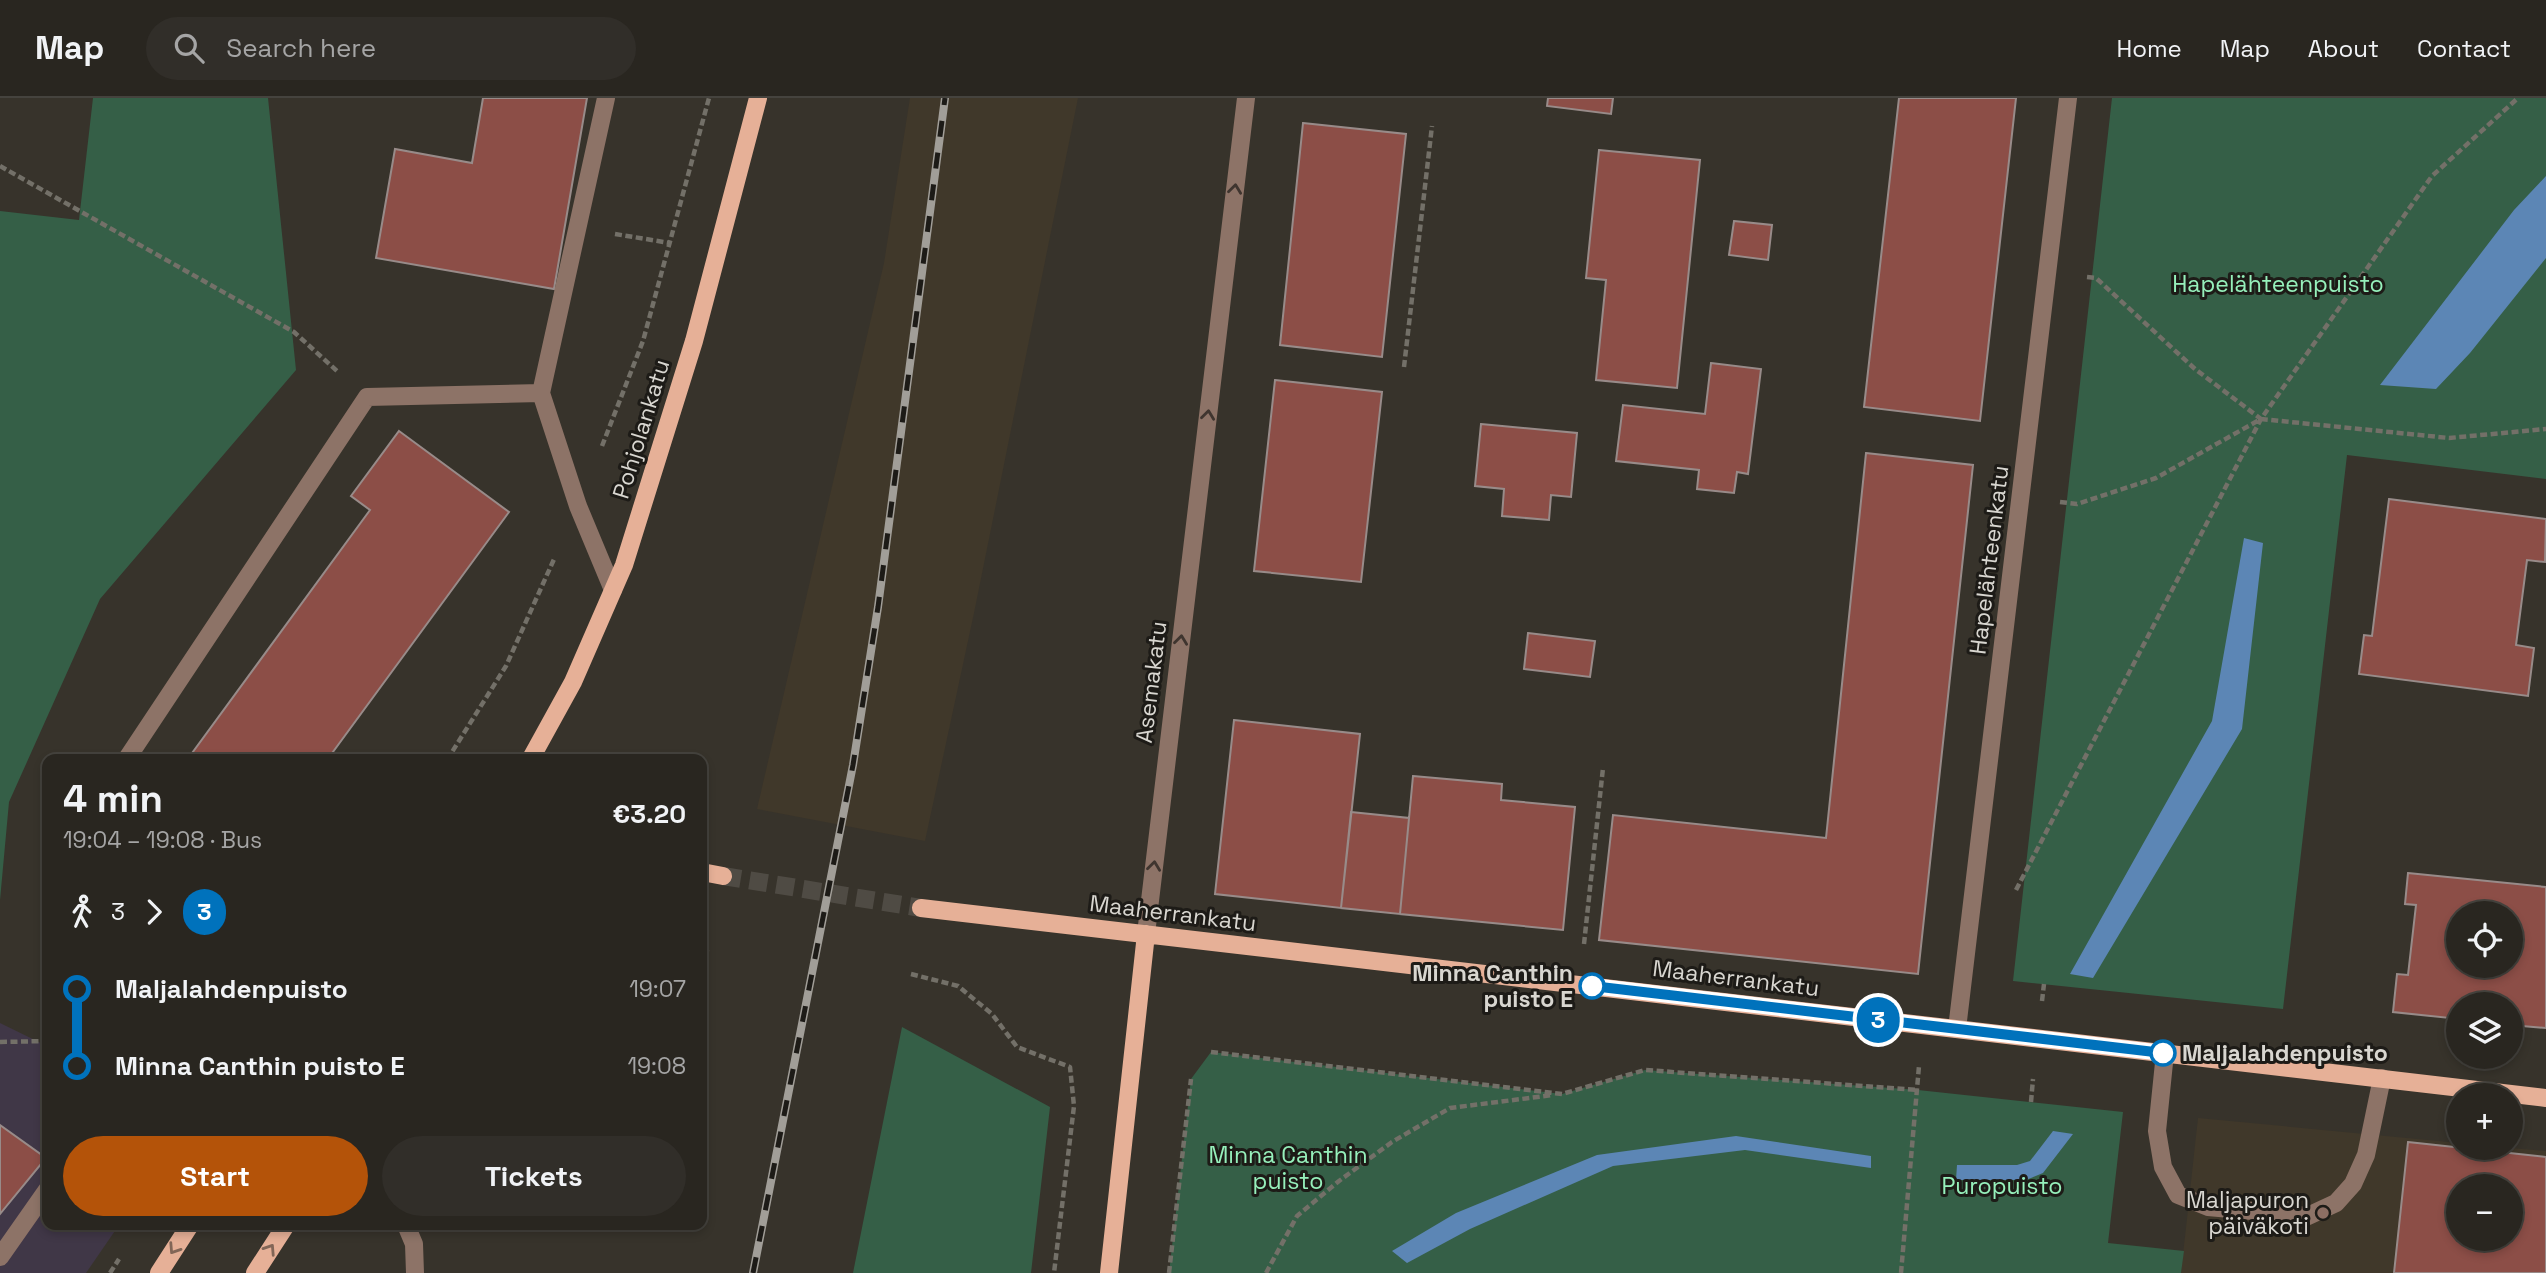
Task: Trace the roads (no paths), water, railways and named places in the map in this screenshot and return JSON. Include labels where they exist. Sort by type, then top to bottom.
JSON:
[{"type":"main road","name":"Pohjolankatu","points":[[533,754],[573,682],[624,565],[694,341],[758,98]]},
{"type":"main road","points":[[707,873],[723,876]]},
{"type":"main road","name":"Maaherrankatu","points":[[920,908],[2546,1098]]},
{"type":"main road","name":"Asemakatu","points":[[1109,1273],[1146,934]]},
{"type":"main road","points":[[159,1273],[187,1230]]},
{"type":"main road","points":[[255,1273],[283,1230]]},
{"type":"street","points":[[606,98],[541,393],[578,506],[612,590]]},
{"type":"street","name":"Asemakatu","points":[[1146,934],[1246,98]]},
{"type":"street","name":"Hapelähteenkatu","points":[[1957,1028],[2068,98]]},
{"type":"street","points":[[130,754],[367,397],[541,393]]},
{"type":"street","points":[[2165,1053],[2157,1131],[2163,1167],[2178,1195],[2208,1207],[2308,1216],[2336,1203],[2353,1184],[2366,1155],[2382,1078]]},
{"type":"street","points":[[0,1257],[42,1197]]},
{"type":"street","points":[[408,1230],[414,1244],[415,1273]]},
{"type":"water","points":[[2546,176],[2546,258],[2470,353],[2436,389],[2380,385],[2514,210]]},
{"type":"water","points":[[2244,538],[2263,543],[2242,729],[2093,978],[2070,974],[2212,721]]},
{"type":"water","points":[[2053,1131],[2073,1134],[2043,1173],[2026,1180],[1956,1180],[1957,1165],[2017,1165],[2030,1161]]},
{"type":"water","points":[[1736,1136],[1871,1156],[1871,1168],[1745,1150],[1613,1166],[1470,1229],[1407,1263],[1392,1251],[1456,1213],[1597,1155]]},
{"type":"tunnel","points":[[723,876],[921,908]]},
{"type":"railway","points":[[753,1273],[853,765],[878,607],[945,98]]},
{"type":"place","name":"Minna Canthin puisto E","points":[[1592,986]]},
{"type":"place","name":"Maljalahdenpuisto","points":[[2163,1053]]},
{"type":"place","name":"Maljapuron päiväkoti","points":[[2323,1213]]},
{"type":"park label","name":"Hapelähteenpuisto","points":[[2278,284]]},
{"type":"park label","name":"Minna Canthin puisto","points":[[1288,1168]]},
{"type":"park label","name":"Puropuisto","points":[[2002,1186]]}]
